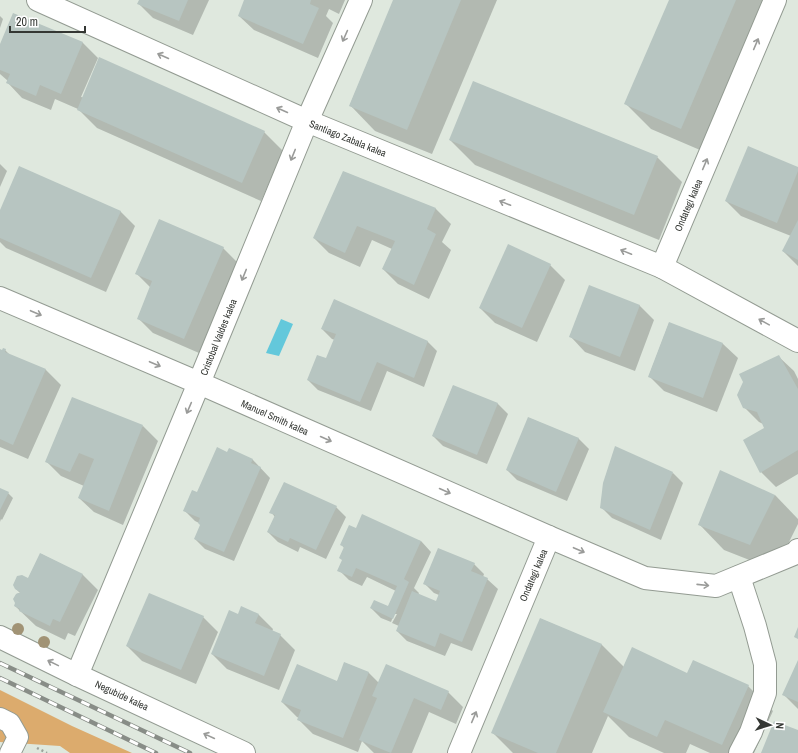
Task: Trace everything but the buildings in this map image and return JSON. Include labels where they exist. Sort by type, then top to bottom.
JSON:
[{"type":"street","name":"Santiago Zabala kalea","points":[[38,0],[307,121],[662,267]]},
{"type":"street","name":"Cristobal Valdes kalea","points":[[77,675],[307,121],[361,0]]},
{"type":"street","name":"Ondategi kalea","points":[[662,267],[775,0]]},
{"type":"street","points":[[662,267],[798,341]]},
{"type":"street","name":"Manuel Smith kalea","points":[[0,298],[549,537]]},
{"type":"street","name":"Ondategi kalea","points":[[459,753],[549,537],[645,578],[716,586],[798,550]]},
{"type":"street","points":[[739,577],[766,664],[765,693],[751,732],[740,753]]},
{"type":"street","name":"Negubide kalea","points":[[0,637],[77,675],[244,753]]},
{"type":"street","points":[[0,718],[10,723],[14,745]]},
{"type":"shaded area","points":[[0,690],[72,726],[132,753],[70,753],[60,746],[0,742]]},
{"type":"water","points":[[281,319],[293,324],[279,356],[266,353]]},
{"type":"railway","points":[[0,663],[190,753]]},
{"type":"railway","points":[[0,678],[156,753]]}]
